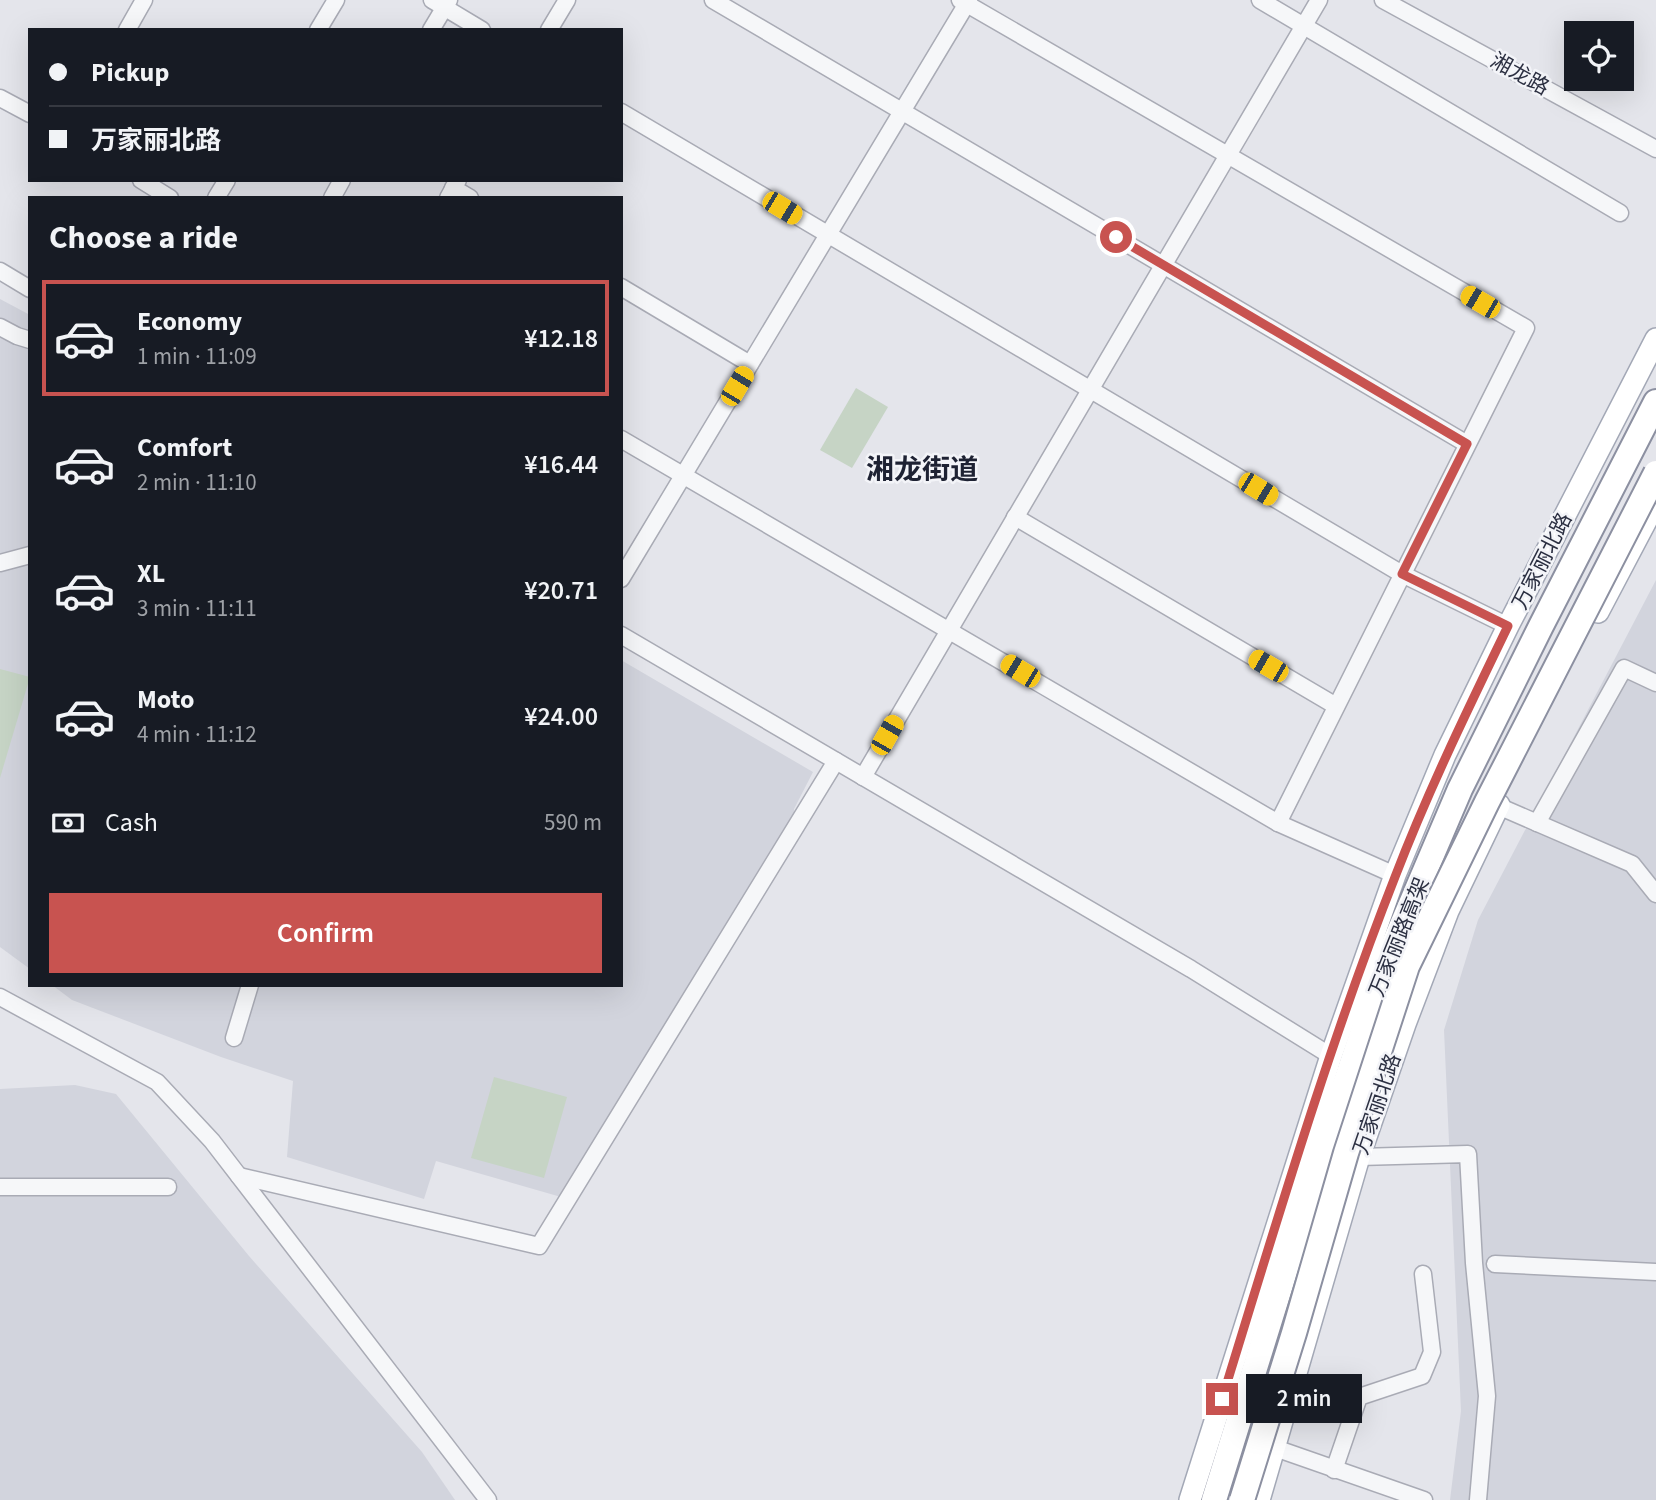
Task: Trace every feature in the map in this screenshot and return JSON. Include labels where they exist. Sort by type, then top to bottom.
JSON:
[{"type":"highway","name":"万家丽路高架","points":[[1214,1500],[1320,1159],[1387,960],[1461,789],[1656,402]]},
{"type":"highway","name":"万家丽路高架","points":[[1242,1500],[1346,1153],[1407,966],[1487,802],[1656,473]]},
{"type":"main road","name":"万家丽北路","points":[[1190,1500],[1331,1056],[1395,875],[1446,755],[1508,626],[1656,340]]},
{"type":"main road","name":"万家丽北路","points":[[1259,1500],[1359,1157],[1448,911],[1498,806],[1656,502]]},
{"type":"street","points":[[128,28],[143,0]]},
{"type":"street","points":[[319,28],[336,0]]},
{"type":"street","points":[[550,28],[567,0]]},
{"type":"street","points":[[713,0],[1467,444]]},
{"type":"street","points":[[1260,0],[1620,213]]},
{"type":"street","points":[[863,777],[1319,0]]},
{"type":"street","name":"湘龙路","points":[[1383,0],[1656,149]]},
{"type":"street","points":[[623,576],[902,111],[965,1],[1525,328],[1278,823]]},
{"type":"street","points":[[432,28],[442,3],[479,28]]},
{"type":"street","points":[[0,97],[28,113]]},
{"type":"street","points":[[623,113],[1402,574],[1508,626]]},
{"type":"street","points":[[144,182],[167,196]]},
{"type":"street","points":[[0,271],[28,288]]},
{"type":"street","points":[[623,289],[750,364]]},
{"type":"street","points":[[0,327],[28,339]]},
{"type":"street","points":[[623,440],[1278,823],[1395,875]]},
{"type":"street","points":[[1015,517],[1336,706]]},
{"type":"street","points":[[0,563],[28,556]]},
{"type":"street","points":[[623,636],[1191,969],[1331,1056]]},
{"type":"street","points":[[1537,822],[1624,668],[1656,683]]},
{"type":"street","points":[[239,1176],[539,1247],[836,761]]},
{"type":"street","points":[[1498,806],[1632,864],[1656,894]]},
{"type":"street","points":[[234,1038],[249,987]]},
{"type":"street","points":[[0,997],[158,1082],[212,1141],[488,1500]]},
{"type":"street","points":[[1359,1157],[1468,1154],[1474,1263],[1487,1396],[1478,1500]]},
{"type":"street","points":[[0,1187],[167,1187]]},
{"type":"street","points":[[1495,1264],[1656,1272]]},
{"type":"street","points":[[1334,1470],[1359,1397],[1422,1376],[1432,1352],[1423,1274]]},
{"type":"street","points":[[1275,1448],[1424,1500]]},
{"type":"shaded area","points":[[0,299],[28,314],[28,968],[0,947]]},
{"type":"shaded area","points":[[1656,580],[1656,1500],[1450,1500],[1461,1411],[1444,1030],[1478,920]]},
{"type":"shaded area","points":[[623,661],[813,772],[794,809],[796,831],[568,1199],[436,1161],[424,1199],[287,1157],[293,1081],[221,1057],[72,1000],[55,987],[623,987]]},
{"type":"shaded area","points":[[75,1085],[116,1094],[249,1256],[422,1452],[455,1500],[0,1500],[0,1089]]},
{"type":"green space","points":[[856,388],[888,407],[852,468],[820,450]]},
{"type":"green space","points":[[0,669],[28,676],[28,684],[0,778]]},
{"type":"green space","points":[[494,1077],[567,1097],[544,1178],[471,1158]]},
{"type":"district","name":"湘龙街道","points":[[922,469]]},
{"type":"route","points":[[1116,237],[1467,444],[1402,574],[1508,626],[1446,755],[1395,875],[1369,945],[1222,1399]]}]
